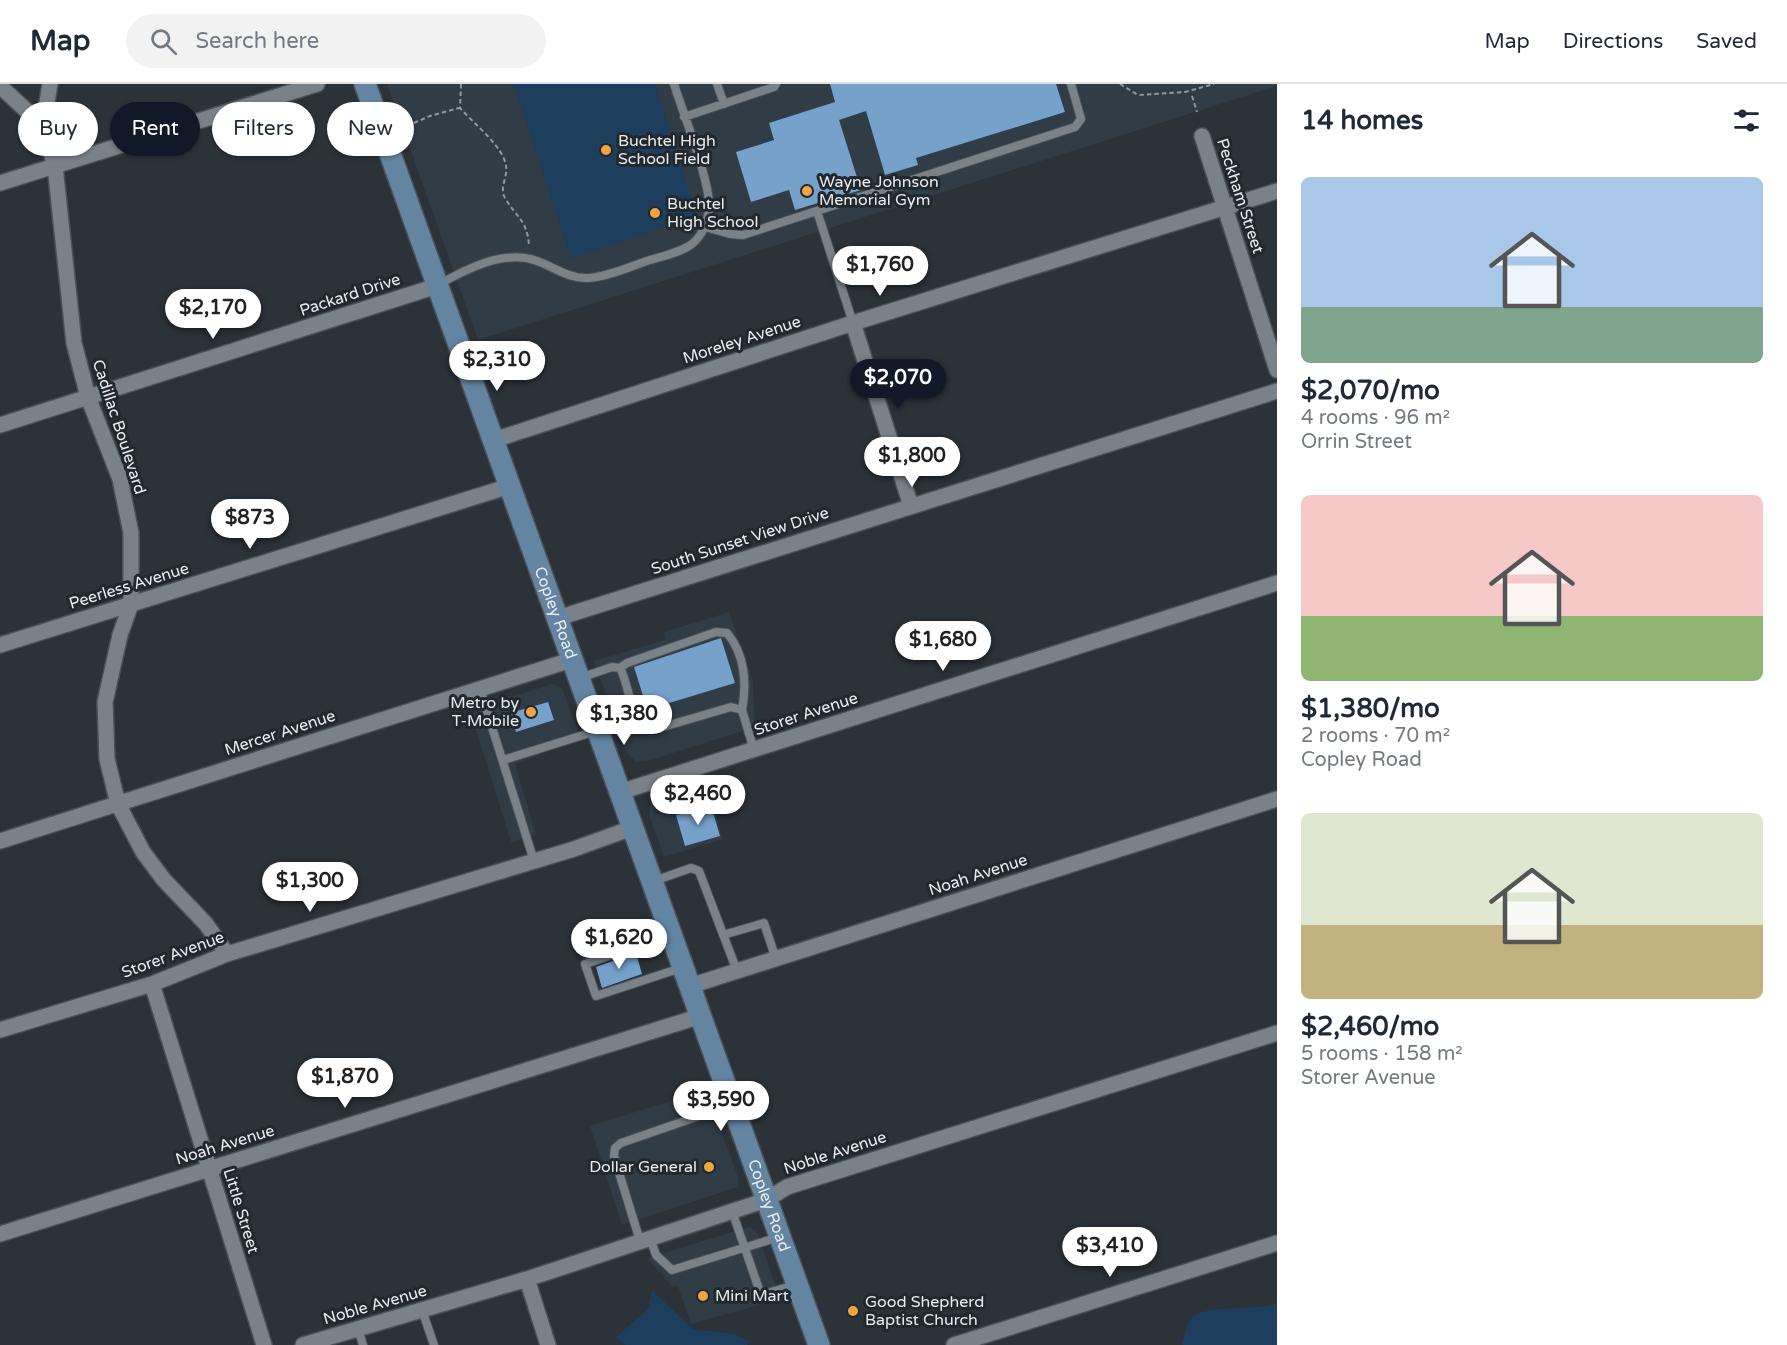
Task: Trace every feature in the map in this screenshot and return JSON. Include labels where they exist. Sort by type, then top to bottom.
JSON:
[{"type":"main road","name":"Copley Road","points":[[365,84],[371,102]]},
{"type":"main road","name":"Copley Road","points":[[391,156],[819,1345]]},
{"type":"street","name":"Cadillac Boulevard","points":[[47,102],[50,84]]},
{"type":"street","points":[[0,183],[317,84]]},
{"type":"street","points":[[0,86],[18,103]]},
{"type":"street","name":"Peckham Street","points":[[1202,136],[1277,370]]},
{"type":"street","name":"Cadillac Boulevard","points":[[51,156],[74,343],[88,397],[120,479],[126,500],[132,544],[130,604],[120,634],[105,702],[107,759],[118,804],[150,861],[206,924],[226,954]]},
{"type":"street","name":"Moreley Avenue","points":[[494,440],[854,323],[1277,191]]},
{"type":"street","name":"Packard Drive","points":[[0,425],[437,286]]},
{"type":"street","points":[[854,323],[911,506]]},
{"type":"street","name":"South Sunset View Drive","points":[[558,618],[1277,391]]},
{"type":"street","name":"Peerless Avenue","points":[[0,645],[510,486]]},
{"type":"street","name":"Storer Avenue","points":[[620,792],[1277,583]]},
{"type":"street","name":"Mercer Avenue","points":[[0,841],[480,689],[575,669]]},
{"type":"street","name":"Noah Avenue","points":[[687,977],[737,971],[1277,799]]},
{"type":"street","name":"Storer Avenue","points":[[0,1030],[152,984],[226,954],[534,861],[632,828]]},
{"type":"street","name":"Little Street","points":[[152,984],[264,1345]]},
{"type":"street","name":"Noah Avenue","points":[[0,1234],[701,1016]]},
{"type":"street","name":"Noble Avenue","points":[[303,1345],[527,1279],[766,1200],[787,1187],[1277,1033]]},
{"type":"street","points":[[954,1345],[1277,1243]]},
{"type":"street","points":[[527,1279],[548,1345]]},
{"type":"lane","points":[[437,286],[460,272],[501,258],[528,259],[558,272],[588,278],[672,254],[693,243],[705,227],[709,206],[706,187],[674,84]]},
{"type":"lane","points":[[717,84],[724,104]]},
{"type":"lane","points":[[754,84],[757,93]]},
{"type":"lane","points":[[684,117],[757,93],[776,84]]},
{"type":"lane","points":[[705,227],[743,235],[1076,127],[1081,119],[1071,84]]},
{"type":"lane","points":[[817,211],[854,323]]},
{"type":"lane","points":[[575,669],[620,668],[627,663],[716,632],[727,633],[734,641],[743,669],[746,688],[742,710],[754,750]]},
{"type":"lane","points":[[620,668],[636,716],[645,726],[656,729],[731,707],[742,710]]},
{"type":"lane","points":[[480,689],[534,861]]},
{"type":"lane","points":[[503,760],[597,730]]},
{"type":"lane","points":[[652,882],[691,868],[699,871],[737,971]]},
{"type":"lane","points":[[723,935],[764,924],[776,959]]},
{"type":"lane","points":[[671,934],[585,964],[596,996],[687,977]]},
{"type":"lane","points":[[732,1105],[621,1143],[615,1148],[614,1156],[645,1240],[656,1256],[672,1270],[780,1237]]},
{"type":"lane","points":[[732,1211],[761,1295],[797,1285]]},
{"type":"lane","points":[[422,1310],[434,1345]]},
{"type":"lane","points":[[358,1329],[363,1345]]},
{"type":"path","points":[[461,84],[460,108],[495,143],[506,164],[502,189],[504,197],[526,225],[528,259]]},
{"type":"path","points":[[1120,84],[1138,95],[1185,92],[1214,84]]},
{"type":"path","points":[[1192,96],[1197,112]]},
{"type":"path","points":[[414,124],[430,116],[460,108]]},
{"type":"shaded area","name":"Buchtel High School","points":[[387,84],[1277,84],[1277,86],[478,340],[413,156],[414,102],[393,102]]},
{"type":"shaded area","name":"Buchtel High School Field","points":[[514,84],[655,84],[697,216],[571,258]]},
{"type":"shaded area","points":[[729,612],[753,681],[755,727],[648,761],[636,762],[626,752],[594,661],[665,640],[664,632]]},
{"type":"shaded area","points":[[552,684],[562,688],[581,739],[515,764],[536,835],[511,842],[471,714],[480,711],[479,707]]},
{"type":"shaded area","points":[[705,783],[723,839],[664,857],[649,815],[650,804],[654,800]]},
{"type":"shaded area","points":[[706,1090],[738,1177],[738,1187],[622,1225],[590,1126]]},
{"type":"shaded area","points":[[749,1227],[757,1231],[780,1299],[691,1324],[678,1286],[673,1287],[647,1258]]},
{"type":"shaded area","points":[[652,1290],[693,1329],[735,1334],[749,1341],[747,1345],[625,1345],[616,1337],[648,1309]]},
{"type":"shaded area","points":[[1277,1303],[1277,1345],[1182,1345],[1189,1322],[1204,1312]]},
{"type":"building","points":[[830,84],[1056,84],[1065,112],[916,158],[918,165],[885,175],[866,111],[839,120],[861,190],[795,210],[789,190],[751,202],[736,152],[774,140],[769,123],[835,102]]},
{"type":"building","points":[[721,638],[735,683],[656,707],[652,715],[640,707],[644,699],[634,667]]},
{"type":"building","points":[[548,702],[554,720],[516,732],[510,713]]},
{"type":"building","points":[[711,805],[720,836],[685,846],[676,815]]},
{"type":"building","points":[[636,953],[642,974],[602,988],[596,967]]},
{"type":"place","name":"Buchtel High School Field","points":[[606,150]]},
{"type":"place","name":"Wayne Johnson Memorial Gym","points":[[807,191]]},
{"type":"place","name":"Buchtel High School","points":[[655,213]]},
{"type":"place","name":"Metro by T-Mobile","points":[[531,712]]},
{"type":"place","name":"Dollar General","points":[[709,1167]]},
{"type":"place","name":"Mini Mart","points":[[703,1296]]},
{"type":"place","name":"Good Shepherd Baptist Church","points":[[853,1311]]}]
